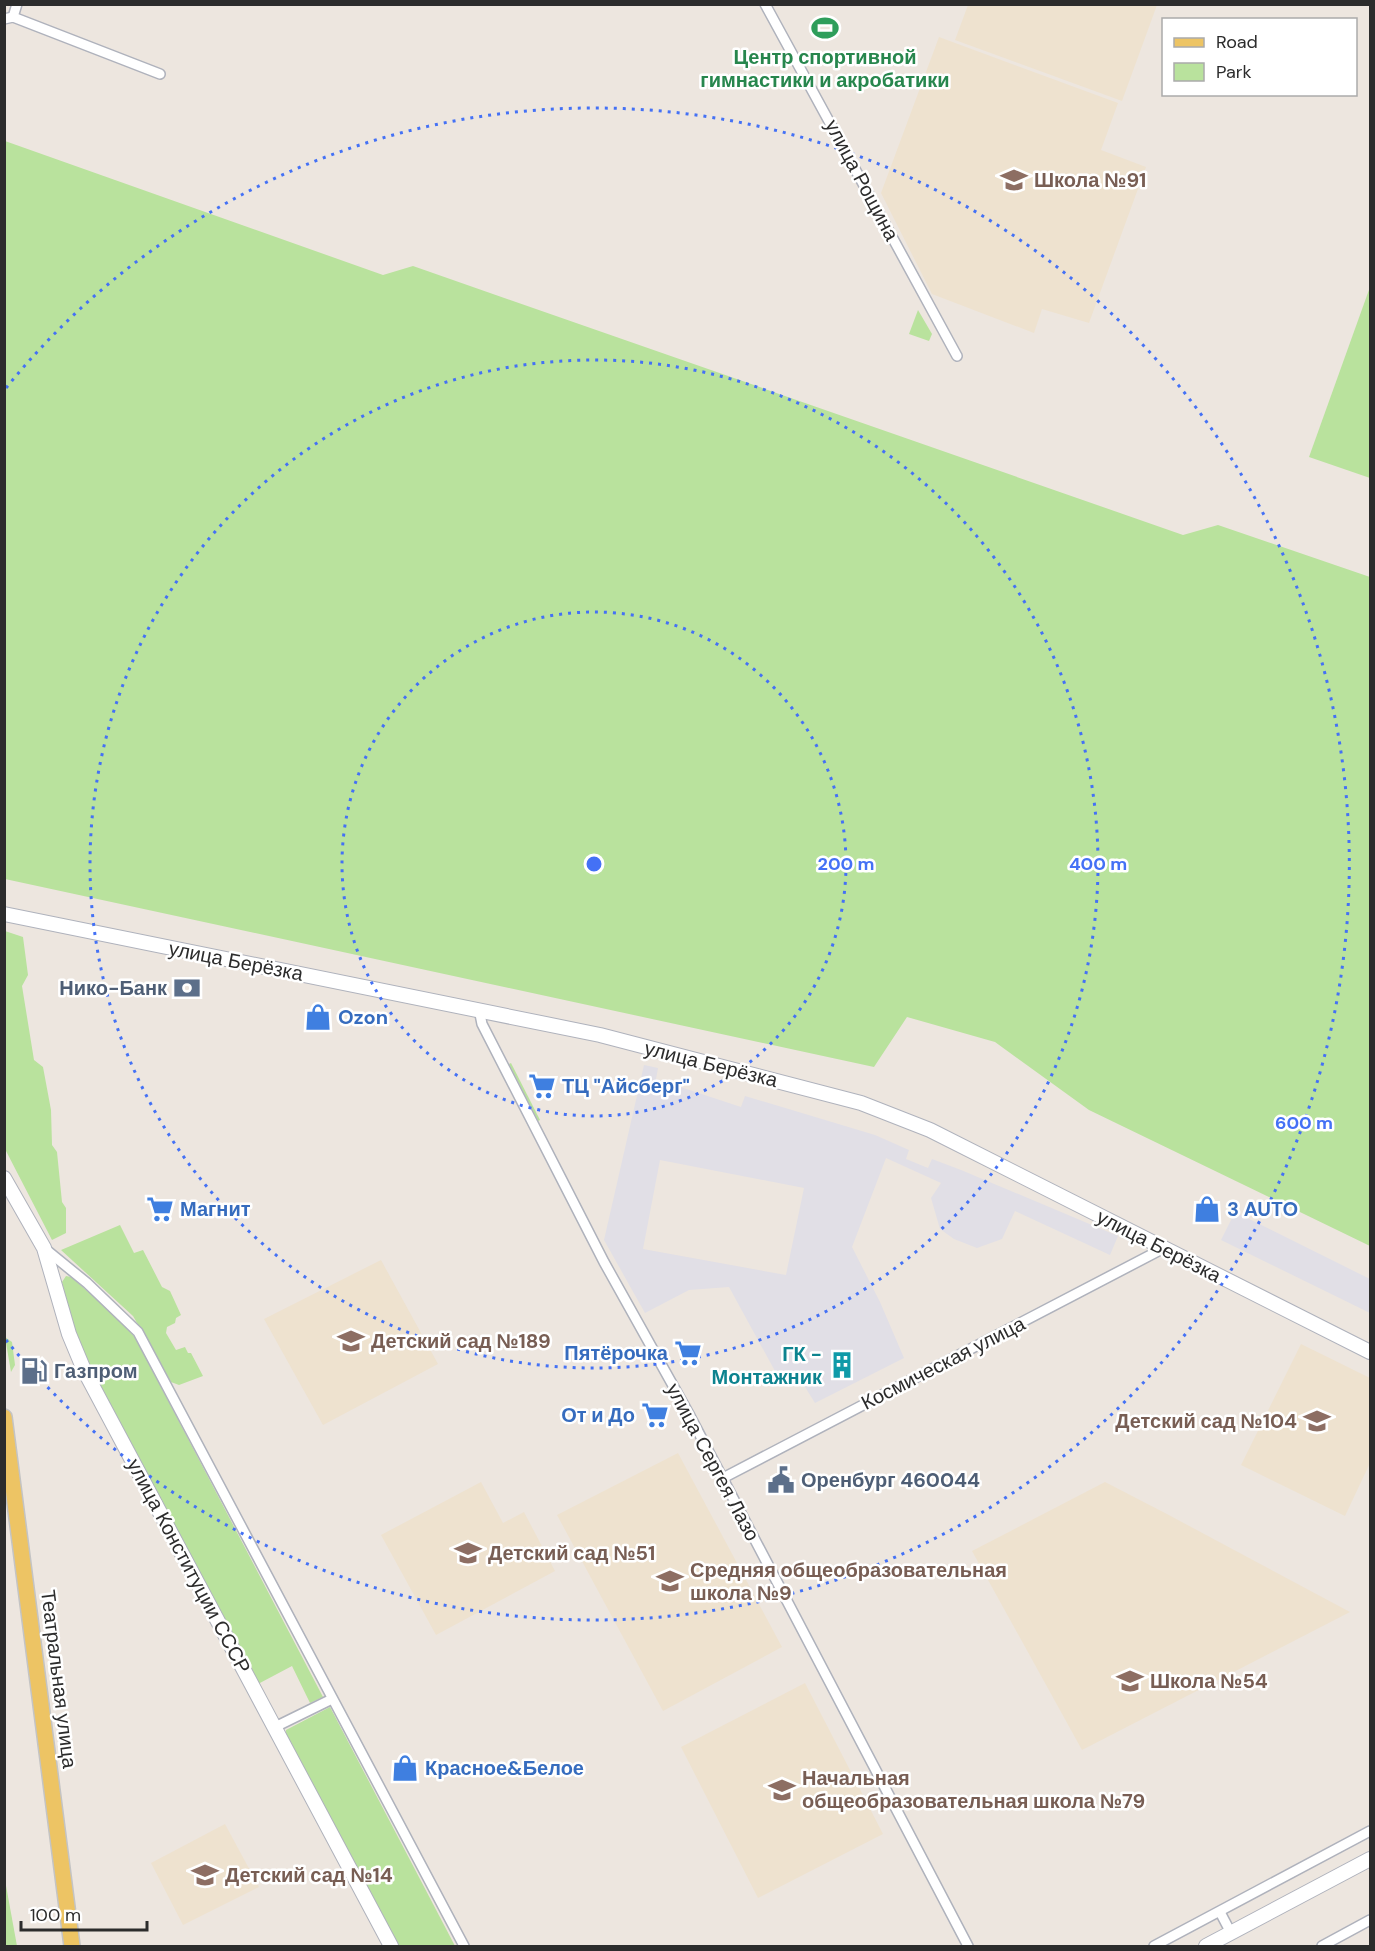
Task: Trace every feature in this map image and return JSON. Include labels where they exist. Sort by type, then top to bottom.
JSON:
[{"type":"main road","name":"улица Берёзка","points":[[4,914],[479,1009],[716,1064],[892,1113],[958,1143],[1371,1352]]},
{"type":"main road","name":"улица Конституции СССР","points":[[4,1178],[44,1248],[69,1334],[84,1370],[391,1947]]},
{"type":"main road","name":"Театральная улица","points":[[4,1417],[72,1947]]},
{"type":"main road","points":[[1206,1947],[1371,1859]]},
{"type":"street","points":[[17,4],[9,18],[160,74]]},
{"type":"street","name":"улица Рощина","points":[[765,4],[957,356]]},
{"type":"street","name":"улица Сергея Лазо","points":[[479,1009],[482,1024],[556,1170],[723,1478],[968,1947]]},
{"type":"street","points":[[44,1248],[87,1283],[138,1332],[464,1947]]},
{"type":"street","name":"Космическая улица","points":[[723,1478],[1164,1248]]},
{"type":"street","points":[[275,1727],[332,1699]]},
{"type":"street","points":[[1154,1947],[1371,1831]]},
{"type":"street","points":[[1220,1912],[1231,1933]]},
{"type":"street","points":[[1322,1947],[1371,1920]]},
{"type":"shaded area","points":[[1157,4],[1122,101],[955,40],[968,5]]},
{"type":"shaded area","name":"Школа №91","points":[[939,37],[1118,103],[1101,150],[1146,167],[1089,323],[1042,309],[1034,333],[932,294],[881,193]]},
{"type":"shaded area","points":[[644,1065],[658,1068],[656,1079],[741,1107],[745,1096],[875,1135],[909,1150],[906,1159],[928,1168],[932,1159],[1118,1236],[1110,1255],[1015,1211],[1002,1239],[977,1248],[954,1239],[940,1229],[931,1198],[941,1183],[886,1158],[852,1247],[880,1302],[904,1358],[815,1403],[797,1374],[781,1382],[729,1287],[689,1290],[645,1313],[604,1240]],"holes":[[[660,1160],[804,1188],[786,1275],[643,1249]]]},
{"type":"shaded area","points":[[1235,1212],[1370,1279],[1370,1313],[1221,1240]]},
{"type":"shaded area","name":"Детский сад №189","points":[[381,1260],[438,1364],[323,1425],[264,1319]]},
{"type":"shaded area","name":"Детский сад №104","points":[[1301,1344],[1370,1378],[1370,1463],[1345,1516],[1241,1465]]},
{"type":"shaded area","name":"Средняя общеобразовательная школа №9","points":[[678,1453],[782,1647],[663,1711],[557,1515]]},
{"type":"shaded area","name":"Детский сад №51","points":[[481,1482],[503,1523],[524,1512],[555,1571],[436,1635],[381,1535]]},
{"type":"shaded area","name":"Школа №54","points":[[1105,1482],[1350,1612],[1082,1750],[972,1551]]},
{"type":"shaded area","name":"Начальная общеобразовательная школа №79","points":[[805,1683],[883,1834],[758,1898],[681,1747]]},
{"type":"shaded area","name":"Детский сад №14","points":[[225,1824],[259,1887],[183,1925],[151,1863]]},
{"type":"green space","points":[[5,141],[383,275],[413,266],[1183,535],[1218,525],[1370,577],[1370,1246],[1089,1110],[995,1042],[907,1017],[874,1067],[5,879]]},
{"type":"green space","points":[[1370,287],[1370,478],[1309,457]]},
{"type":"green space","points":[[918,310],[932,334],[929,341],[909,334]]},
{"type":"green space","points":[[5,931],[23,937],[28,975],[22,986],[34,1060],[43,1067],[51,1110],[52,1145],[57,1152],[62,1202],[66,1208],[66,1233],[52,1240],[5,1149]]},
{"type":"green space","points":[[511,1063],[540,1120],[538,1121],[509,1064]]},
{"type":"green space","points":[[120,1225],[134,1253],[143,1250],[162,1287],[170,1291],[181,1315],[176,1318],[175,1323],[167,1327],[166,1333],[176,1350],[185,1347],[188,1353],[191,1353],[203,1376],[179,1385],[171,1382],[133,1316],[61,1250]]},
{"type":"green space","points":[[66,1276],[71,1277],[121,1320],[136,1339],[323,1697],[310,1703],[292,1666],[258,1684],[76,1339],[62,1282]]},
{"type":"green space","points":[[5,1337],[12,1342],[15,1365],[11,1372]]},
{"type":"green space","points":[[330,1707],[455,1946],[398,1946],[286,1737],[286,1730]]},
{"type":"green space","points":[[5,1880],[17,1946],[5,1946]]},
{"type":"place","name":"Центр спортивной гимнастики и акробатики","points":[[825,28]]},
{"type":"place","name":"Школа №91","points":[[1014,180]]},
{"type":"place","name":"Нико-Банк","points":[[187,988]]},
{"type":"place","name":"Ozon","points":[[318,1017]]},
{"type":"place","name":"ТЦ \"Айсберг\"","points":[[542,1086]]},
{"type":"place","name":"Магнит","points":[[160,1209]]},
{"type":"place","name":"3 AUTO","points":[[1207,1209]]},
{"type":"place","name":"Детский сад №189","points":[[351,1341]]},
{"type":"place","name":"Пятёрочка","points":[[688,1353]]},
{"type":"place","name":"ГК - Монтажник","points":[[842,1365]]},
{"type":"place","name":"Газпром","points":[[34,1371]]},
{"type":"place","name":"От и До","points":[[655,1415]]},
{"type":"place","name":"Детский сад №104","points":[[1317,1421]]},
{"type":"place","name":"Оренбург 460044","points":[[781,1480]]},
{"type":"place","name":"Детский сад №51","points":[[468,1553]]},
{"type":"place","name":"Средняя общеобразовательная школа №9","points":[[670,1581]]},
{"type":"place","name":"Школа №54","points":[[1130,1681]]},
{"type":"place","name":"Красное&Белое","points":[[405,1768]]},
{"type":"place","name":"Начальная общеобразовательная школа №79","points":[[782,1790]]},
{"type":"place","name":"Детский сад №14","points":[[205,1875]]}]
